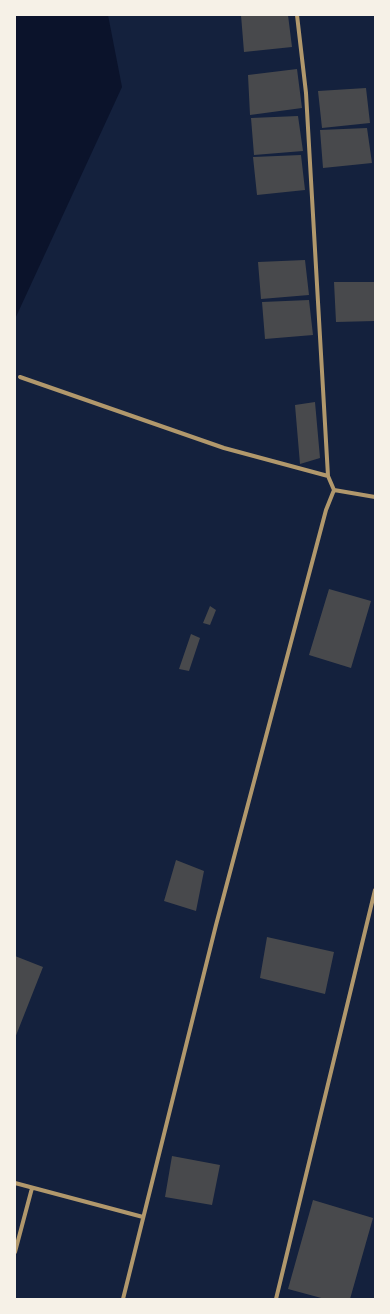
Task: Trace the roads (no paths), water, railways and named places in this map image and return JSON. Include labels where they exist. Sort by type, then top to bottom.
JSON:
[{"type":"street","points":[[123,1299],[218,918],[324,518],[334,490],[328,476],[308,117],[297,15]]},
{"type":"street","points":[[20,377],[224,448],[328,476]]},
{"type":"street","points":[[334,490],[375,497]]},
{"type":"street","points":[[276,1299],[375,890]]},
{"type":"street","points":[[15,1183],[144,1217]]},
{"type":"street","points":[[15,1252],[32,1188]]},
{"type":"water","points":[[15,15],[108,15],[122,87],[15,319]]}]
